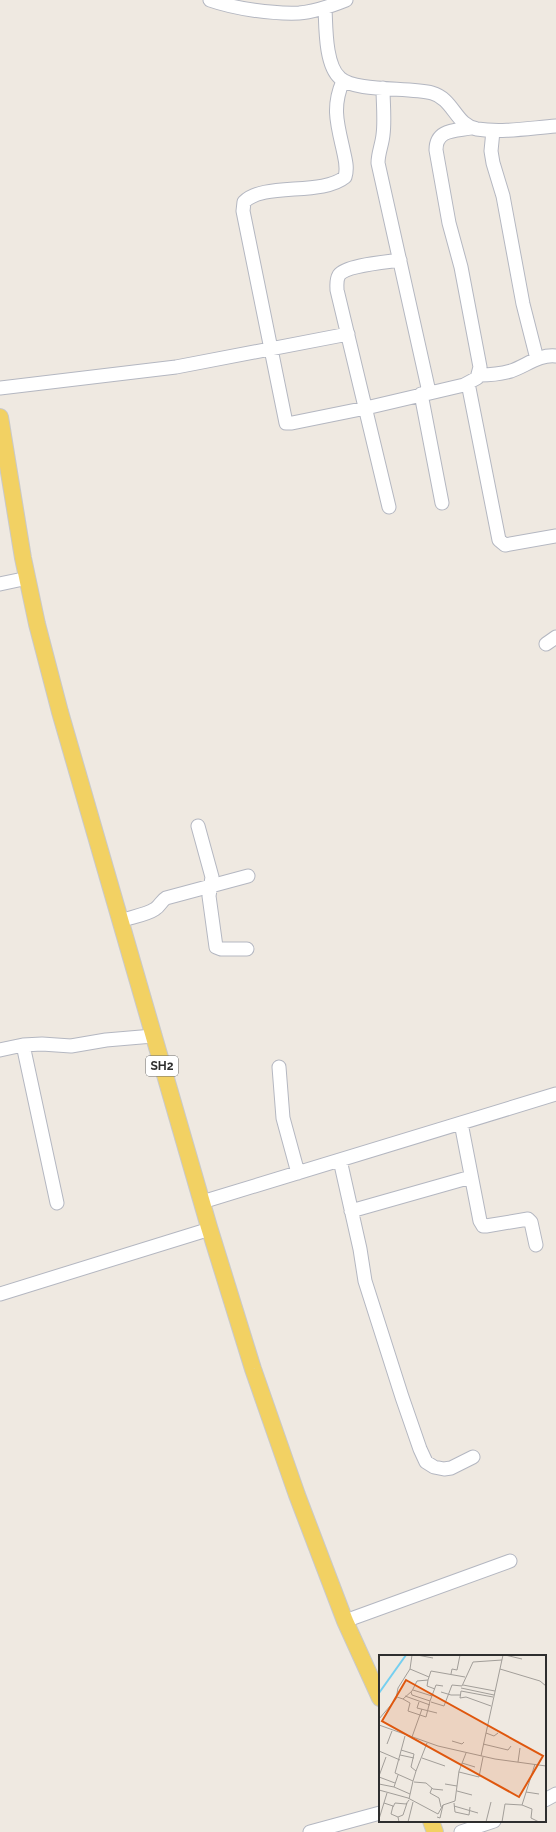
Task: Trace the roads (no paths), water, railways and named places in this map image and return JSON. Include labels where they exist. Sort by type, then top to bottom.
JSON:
[{"type":"main road","name":"SH2","points":[[0,417],[28,578],[60,712],[210,1229],[264,1400],[305,1516],[345,1620],[379,1696]]},
{"type":"main road","points":[[431,1822],[435,1832]]},
{"type":"street","points":[[210,0],[274,12],[300,13],[325,8],[346,0]]},
{"type":"street","points":[[325,8],[330,60],[334,70],[343,81],[357,85],[422,91],[439,96],[446,100],[457,116],[471,128]]},
{"type":"street","points":[[343,81],[336,101],[338,127],[347,165],[345,177],[333,184],[260,194],[248,198],[244,202],[243,211],[286,423],[366,408],[468,383],[480,375],[497,375],[512,371],[537,359],[556,356]]},
{"type":"street","points":[[383,88],[384,126],[383,138],[378,154],[378,163],[400,260],[425,393],[442,503]]},
{"type":"street","points":[[480,375],[479,360],[460,267],[447,215],[436,142],[442,134],[471,128],[494,131],[556,126]]},
{"type":"street","points":[[494,131],[491,151],[493,163],[503,196],[523,304],[537,359]]},
{"type":"street","points":[[389,507],[337,290],[337,279],[340,273],[351,268],[400,260]]},
{"type":"street","points":[[0,388],[176,367],[348,334]]},
{"type":"street","points":[[468,383],[499,540],[505,545],[556,536]]},
{"type":"street","points":[[0,584],[28,578]]},
{"type":"street","points":[[198,826],[212,877],[209,896],[216,947],[221,949],[247,949]]},
{"type":"street","points":[[120,921],[154,910],[160,906],[161,901],[166,898],[248,876]]},
{"type":"street","points":[[0,1050],[23,1045],[42,1044],[71,1046],[106,1040],[153,1036]]},
{"type":"street","points":[[23,1045],[57,1203]]},
{"type":"street","points":[[279,1066],[283,1118],[298,1173]]},
{"type":"street","points":[[202,1202],[556,1094]]},
{"type":"street","points":[[461,1123],[479,1217],[483,1226],[528,1219],[531,1222],[536,1245]]},
{"type":"street","points":[[340,1160],[365,1281],[402,1397],[426,1462],[434,1467],[444,1469],[451,1468],[474,1457]]},
{"type":"street","points":[[351,1211],[472,1177]]},
{"type":"street","points":[[0,1294],[210,1229]]},
{"type":"street","points":[[345,1620],[510,1561]]},
{"type":"street","points":[[546,1799],[556,1794]]},
{"type":"street","points":[[310,1832],[379,1813]]},
{"type":"street","points":[[461,1832],[491,1822]]}]
